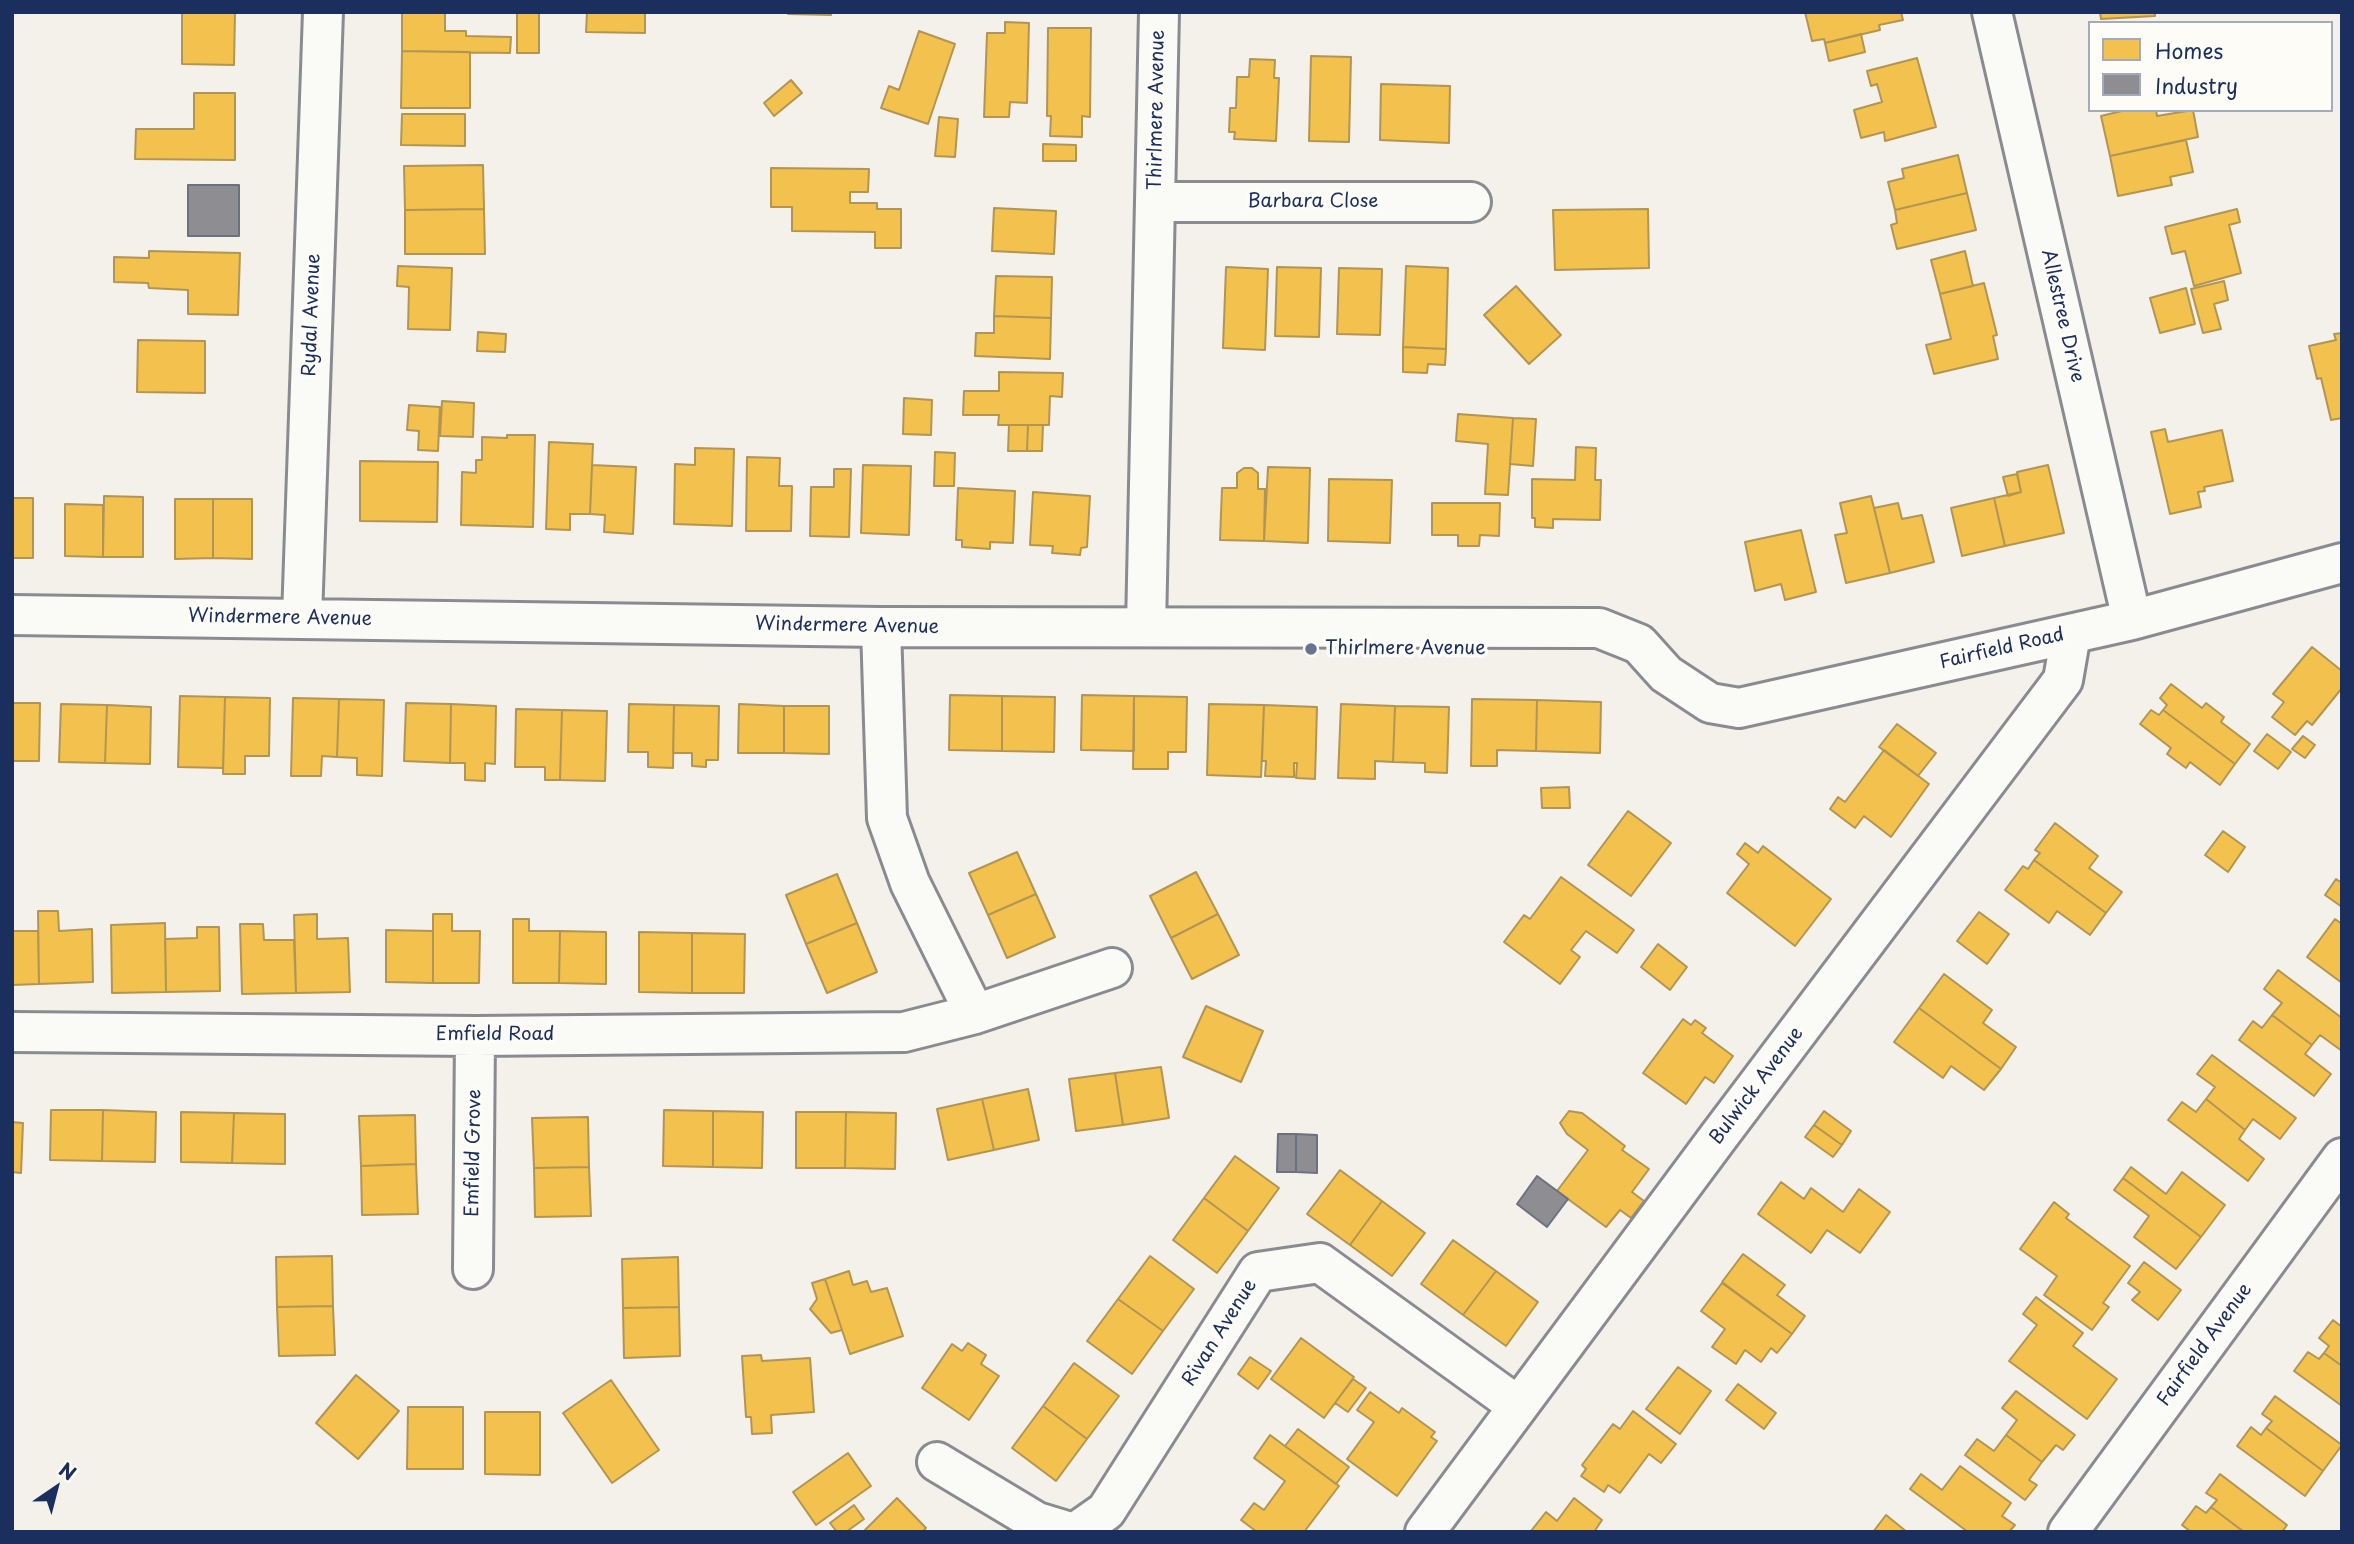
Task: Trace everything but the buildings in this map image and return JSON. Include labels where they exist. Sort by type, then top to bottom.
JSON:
[{"type":"street","name":"Rydal Avenue","points":[[302,618],[323,12]]},
{"type":"street","name":"Thirlmere Avenue","points":[[1146,627],[1159,12]]},
{"type":"street","name":"Allestree Drive","points":[[1992,12],[2132,620]]},
{"type":"street","name":"Barbara Close","points":[[1155,202],[1471,202]]},
{"type":"street","name":"Fairfield Road","points":[[1666,674],[1710,703],[1739,708],[2132,620],[2342,563]]},
{"type":"street","name":"Windermere Avenue","points":[[12,615],[881,627],[1599,628],[1639,644],[1666,674]]},
{"type":"street","points":[[881,627],[887,818],[910,883],[975,1014]]},
{"type":"street","name":"Bulwick Avenue","points":[[1425,1532],[2063,680],[2071,634]]},
{"type":"street","name":"Emfield Road","points":[[12,1032],[475,1036],[904,1032],[975,1014],[1112,968]]},
{"type":"street","name":"Emfield Grove","points":[[473,1269],[475,1036]]},
{"type":"street","name":"Fairfield Avenue","points":[[2068,1532],[2342,1158]]},
{"type":"street","name":"Rivan Avenue","points":[[1084,1525],[1258,1272],[1320,1263],[1518,1406]]},
{"type":"street","points":[[937,1462],[1037,1522],[1084,1525]]},
{"type":"place","name":"Thirlmere Avenue","points":[[1311,649]]}]
